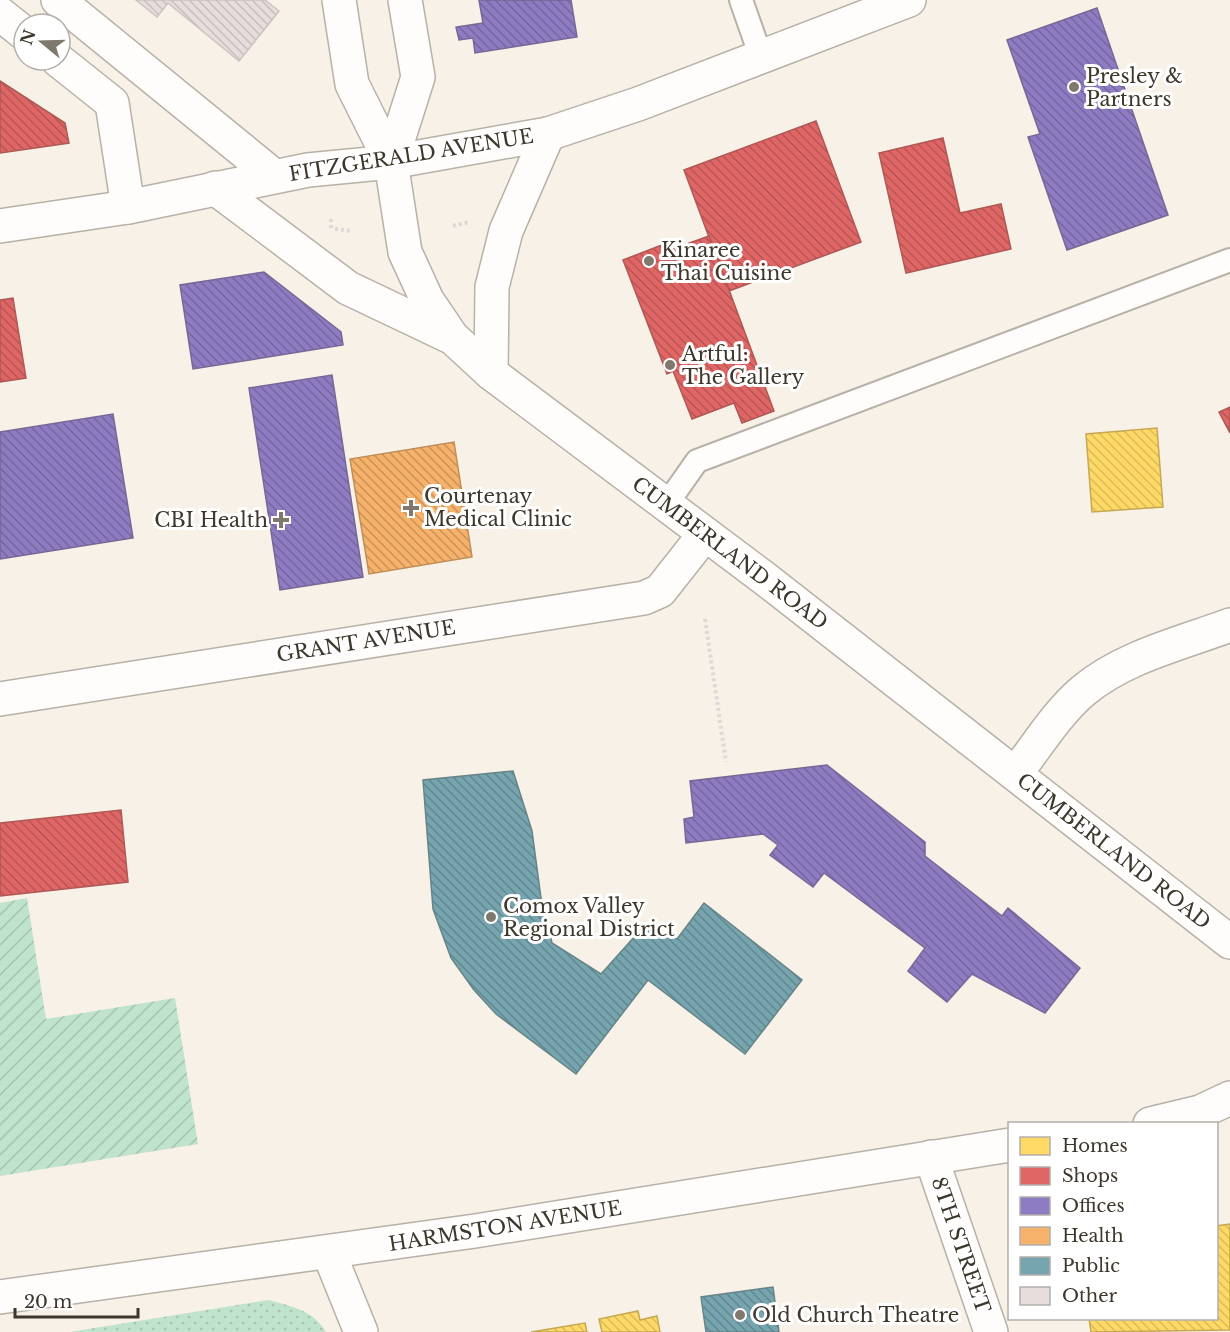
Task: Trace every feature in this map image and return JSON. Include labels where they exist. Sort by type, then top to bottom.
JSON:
[{"type":"street","points":[[58,0],[274,176]]},
{"type":"street","points":[[339,0],[352,84],[391,162],[405,252],[427,300],[453,338]]},
{"type":"street","points":[[391,162],[418,77],[405,0]]},
{"type":"street","name":"FITZGERALD AVENUE","points":[[0,226],[128,207],[274,176],[391,162],[548,134],[761,57],[909,0]]},
{"type":"street","points":[[0,14],[12,24]]},
{"type":"street","points":[[72,71],[112,103],[128,207]]},
{"type":"street","points":[[491,373],[492,287],[506,231],[548,134]]},
{"type":"street","name":"CUMBERLAND ROAD","points":[[215,188],[348,288],[453,338],[491,373],[1016,773],[1230,942]]},
{"type":"street","name":"GRANT AVENUE","points":[[0,699],[644,598],[660,591],[705,534]]},
{"type":"street","points":[[1016,773],[1069,705],[1084,690],[1114,670],[1230,625]]},
{"type":"street","points":[[1158,1122],[1200,1112],[1230,1098]]},
{"type":"street","name":"HARMSTON AVENUE","points":[[0,1297],[329,1253],[1008,1145]]},
{"type":"street","name":"8TH STREET","points":[[931,1157],[991,1332]]},
{"type":"street","points":[[329,1253],[361,1332]]},
{"type":"lane","points":[[741,0],[761,57]]},
{"type":"lane","points":[[666,505],[698,460],[1230,260]]},
{"type":"path","points":[[331,228],[352,231]]},
{"type":"path","points":[[705,619],[726,762]]},
{"type":"green space","points":[[27,898],[46,1019],[175,998],[198,1144],[0,1176],[0,903]]},
{"type":"green space","points":[[268,1300],[308,1314],[326,1332],[70,1332]]},
{"type":"building: Homes","points":[[1157,428],[1163,507],[1092,512],[1086,434]]},
{"type":"building: Homes","points":[[1230,1224],[1230,1330],[1091,1332],[1089,1320],[1218,1320],[1218,1226]]},
{"type":"building: Homes","points":[[638,1311],[640,1320],[657,1316],[660,1332],[602,1332],[599,1319]]},
{"type":"building: Homes","points":[[585,1323],[587,1332],[531,1332]]},
{"type":"building: Shops","points":[[0,81],[65,123],[69,143],[0,153]]},
{"type":"building: Shops","points":[[816,121],[861,242],[729,291],[684,170]]},
{"type":"building: Shops","points":[[943,138],[960,213],[1001,204],[1011,249],[906,273],[879,153]]},
{"type":"building: Shops","points":[[709,236],[774,411],[742,423],[734,403],[692,419],[673,371],[667,374],[623,260],[667,243],[670,250]]},
{"type":"building: Shops","points":[[13,298],[26,378],[0,382],[0,300]]},
{"type":"building: Shops","points":[[1230,407],[1230,433],[1219,412]]},
{"type":"building: Shops","points":[[121,810],[128,882],[0,896],[0,823]]},
{"type":"building: Offices","points":[[479,0],[571,0],[577,37],[475,53],[473,38],[459,40],[456,27],[483,23]]},
{"type":"building: Offices","name":"Presley & Partners","points":[[1097,8],[1168,215],[1067,250],[1028,137],[1040,134],[1007,40]]},
{"type":"building: Offices","points":[[264,272],[341,332],[343,345],[193,369],[180,285]]},
{"type":"building: Offices","points":[[332,375],[363,577],[280,590],[249,388]]},
{"type":"building: Offices","points":[[113,414],[133,538],[0,559],[0,432]]},
{"type":"building: Offices","points":[[827,765],[925,842],[925,856],[1002,916],[1008,908],[1080,968],[1045,1013],[972,974],[947,1002],[908,971],[925,948],[824,873],[813,887],[770,855],[778,845],[763,834],[686,843],[684,819],[694,817],[690,781]]},
{"type":"building: Health","name":"Courtenay Medical Clinic","points":[[454,442],[472,557],[369,574],[350,459]]},
{"type":"building: Public","name":"Comox Valley Regional District","points":[[513,771],[532,831],[541,898],[552,943],[601,974],[645,925],[677,939],[704,903],[802,980],[745,1054],[648,980],[576,1074],[496,1014],[474,990],[451,958],[433,909],[423,780]]},
{"type":"building: Public","name":"Old Church Theatre","points":[[773,1287],[779,1332],[706,1332],[701,1297]]},
{"type":"building: Other","points":[[136,0],[265,0],[279,11],[239,61],[168,3],[157,17]]},
{"type":"place","name":"Presley & Partners","points":[[1074,87]]},
{"type":"place","name":"Kinaree Thai Cuisine","points":[[649,261]]},
{"type":"place","name":"Artful: The Gallery","points":[[670,365]]},
{"type":"place","name":"Courtenay Medical Clinic","points":[[411,508]]},
{"type":"place","name":"CBI Health","points":[[281,520]]},
{"type":"place","name":"Comox Valley Regional District","points":[[491,917]]},
{"type":"place","name":"Old Church Theatre","points":[[740,1315]]}]
